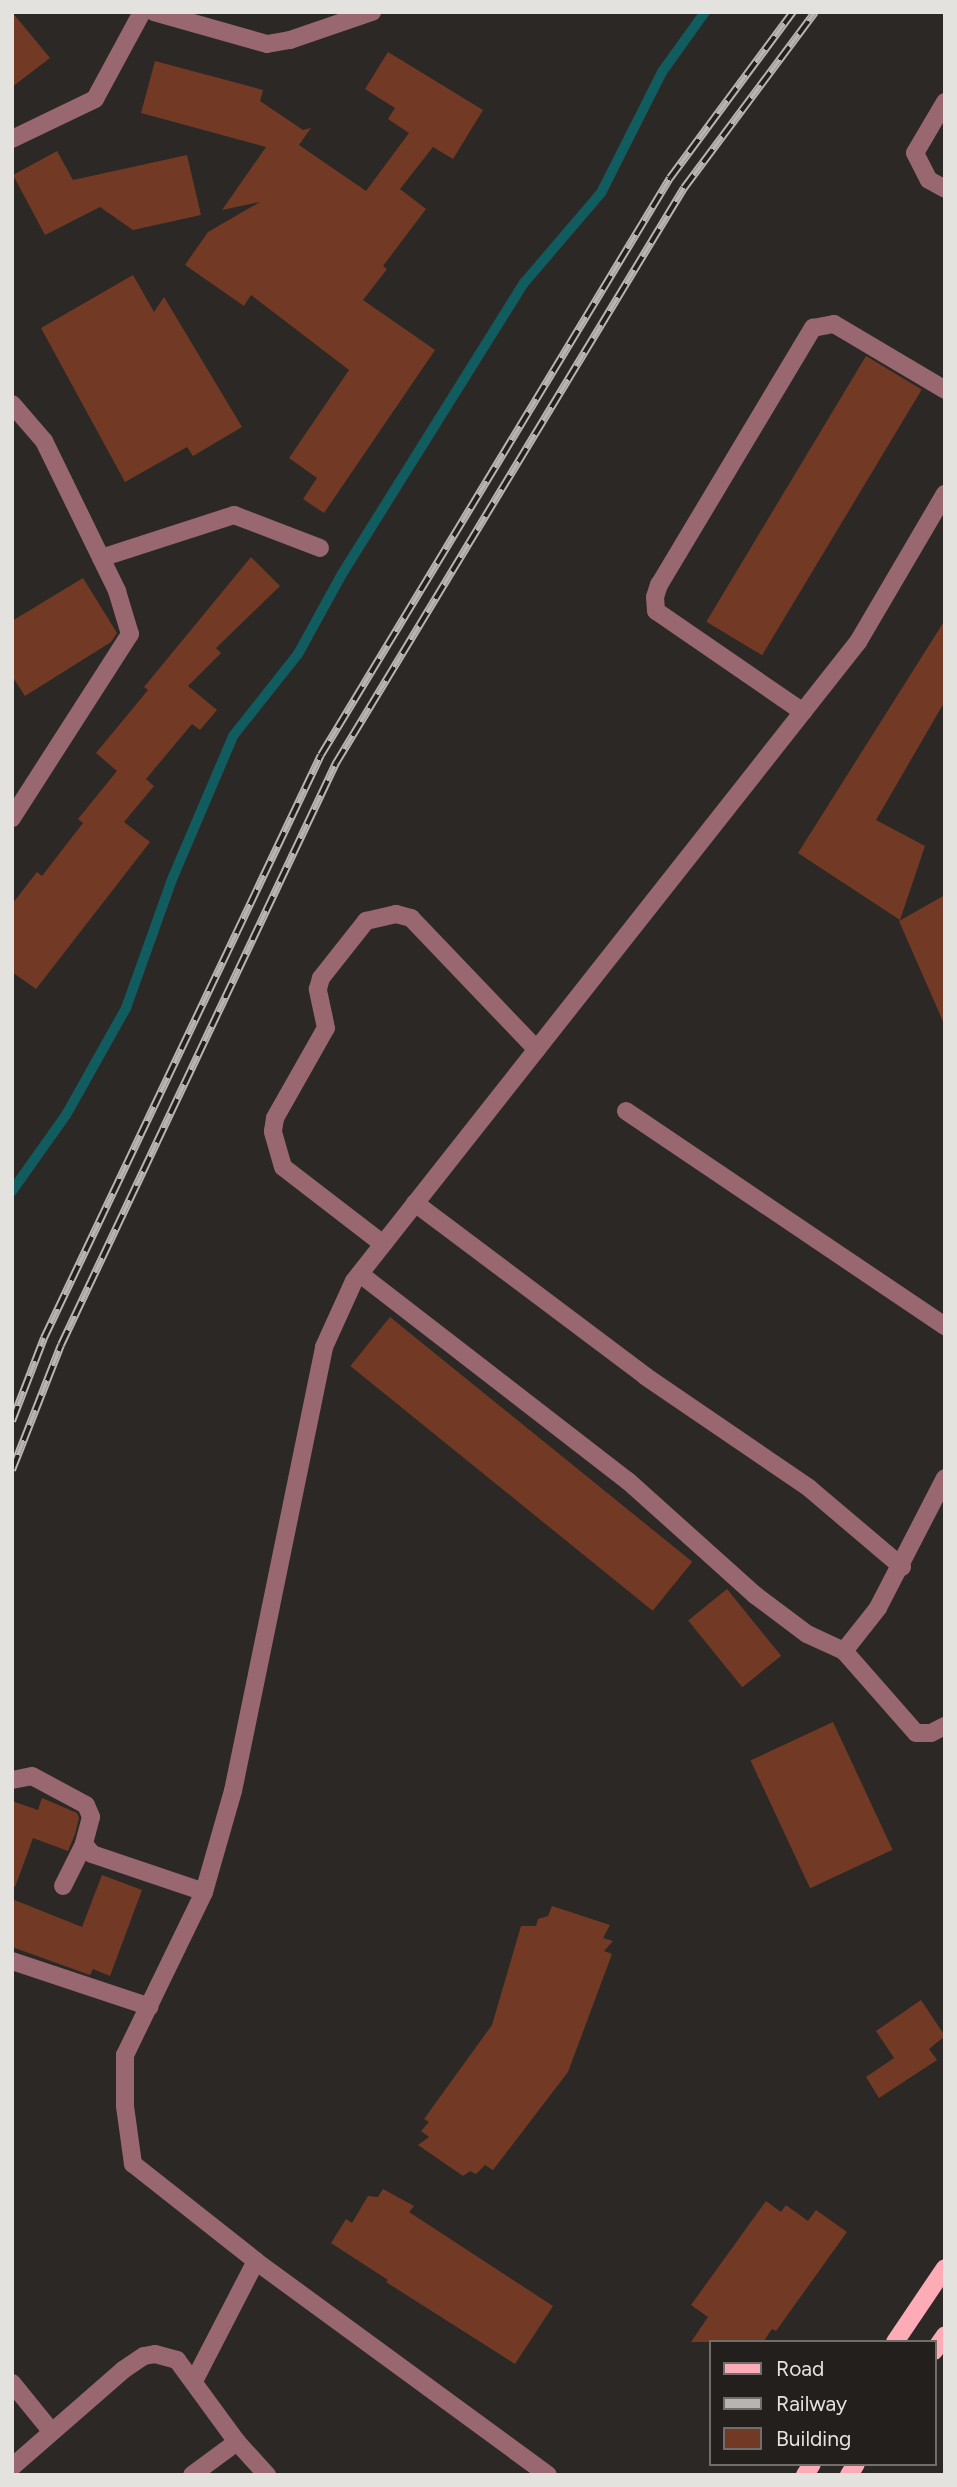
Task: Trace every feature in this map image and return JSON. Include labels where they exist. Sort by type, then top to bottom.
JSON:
[{"type":"main road","points":[[896,2340],[945,2268]]},
{"type":"street","points":[[12,139],[95,99],[142,12]]},
{"type":"street","points":[[154,12],[267,44],[290,40],[372,12]]},
{"type":"street","points":[[945,102],[915,153],[929,180],[945,189]]},
{"type":"street","points":[[803,712],[656,611],[655,597],[659,585],[813,328],[834,324],[945,390]]},
{"type":"street","points":[[12,818],[130,634],[117,591],[44,441],[15,414]]},
{"type":"street","points":[[548,2475],[256,2261],[133,2164],[125,2106],[125,2055],[204,1892],[233,1791],[324,1346],[360,1274],[858,642],[945,494]]},
{"type":"street","points":[[101,558],[234,515],[320,548]]},
{"type":"street","points":[[383,1244],[283,1167],[273,1131],[275,1118],[326,1028],[318,989],[321,978],[366,921],[397,914],[411,918],[537,1050]]},
{"type":"street","points":[[626,1111],[945,1326]]},
{"type":"street","points":[[415,1203],[645,1377],[809,1488],[905,1559]]},
{"type":"street","points":[[360,1274],[628,1481],[755,1595],[807,1634],[844,1651],[916,1733],[931,1734],[945,1727]]},
{"type":"street","points":[[844,1651],[878,1608],[945,1478]]},
{"type":"street","points":[[12,1780],[32,1776],[86,1805],[91,1817],[84,1844],[63,1886]]},
{"type":"street","points":[[84,1844],[92,1854],[204,1892]]},
{"type":"street","points":[[12,1961],[150,2007]]},
{"type":"street","points":[[194,2381],[256,2261]]},
{"type":"street","points":[[12,2467],[123,2370],[144,2356],[155,2354],[177,2360],[237,2442],[267,2475]]},
{"type":"street","points":[[12,2383],[52,2432]]},
{"type":"street","points":[[192,2475],[237,2442]]},
{"type":"building","points":[[12,12],[50,58],[12,87]]},
{"type":"building","points":[[388,52],[483,110],[453,159],[433,147],[400,189],[426,209],[383,266],[387,269],[363,300],[435,350],[324,513],[303,499],[317,478],[289,458],[349,370],[251,295],[244,306],[185,265],[208,232],[260,202],[222,210],[266,147],[141,113],[155,61],[263,90],[260,101],[303,130],[311,128],[299,145],[366,191],[409,133],[388,119],[395,108],[365,89]]},
{"type":"building","points":[[57,151],[73,180],[187,155],[201,215],[133,230],[100,207],[45,235],[13,175]]},
{"type":"building","points":[[133,275],[154,312],[164,297],[242,427],[193,456],[187,447],[125,482],[41,328]]},
{"type":"building","points":[[866,356],[922,389],[762,655],[706,622]]},
{"type":"building","points":[[251,557],[280,586],[216,648],[221,653],[188,686],[217,710],[200,730],[192,724],[146,779],[154,786],[124,822],[150,842],[36,989],[12,972],[12,904],[37,872],[42,876],[83,823],[78,819],[117,771],[96,753],[148,690],[144,687]]},
{"type":"building","points":[[83,578],[117,633],[111,642],[25,696],[12,676],[12,621]]},
{"type":"building","points":[[945,620],[945,701],[876,820],[925,846],[900,920],[798,853]]},
{"type":"building","points":[[945,895],[945,1026],[899,921]]},
{"type":"building","points":[[390,1317],[692,1562],[653,1611],[350,1366]]},
{"type":"building","points":[[727,1589],[781,1656],[742,1687],[688,1620]]},
{"type":"building","points":[[833,1722],[893,1850],[810,1888],[751,1760]]},
{"type":"building","points":[[42,1798],[77,1813],[79,1818],[75,1834],[68,1851],[33,1838],[15,1887],[12,1886],[12,1801],[38,1810]]},
{"type":"building","points":[[102,1875],[142,1890],[110,1976],[93,1969],[90,1975],[12,1947],[12,1899],[82,1927]]},
{"type":"building","points":[[552,1906],[610,1925],[603,1938],[613,1941],[604,1951],[612,1954],[568,2072],[493,2170],[485,2165],[476,2174],[470,2171],[463,2176],[418,2145],[429,2137],[421,2131],[429,2122],[424,2119],[492,2025],[521,1926],[536,1926],[538,1919],[548,1916]]},
{"type":"building","points":[[921,2000],[945,2036],[929,2049],[937,2060],[879,2098],[866,2077],[894,2058],[876,2031]]},
{"type":"building","points":[[383,2189],[414,2206],[409,2212],[553,2306],[515,2364],[386,2282],[388,2280],[331,2243],[346,2219],[352,2223],[368,2196],[378,2197]]},
{"type":"building","points":[[766,2201],[781,2212],[786,2205],[808,2221],[816,2210],[847,2232],[776,2331],[772,2329],[764,2340],[691,2342],[708,2317],[691,2305]]},
{"type":"waterway","points":[[12,1191],[66,1115],[126,1008],[173,877],[233,736],[298,654],[342,574],[524,283],[601,193],[662,72],[705,12]]},
{"type":"railway","points":[[12,1421],[44,1338],[321,755],[670,178],[793,12]]},
{"type":"railway","points":[[12,1470],[61,1345],[336,763],[684,188],[815,12]]}]
